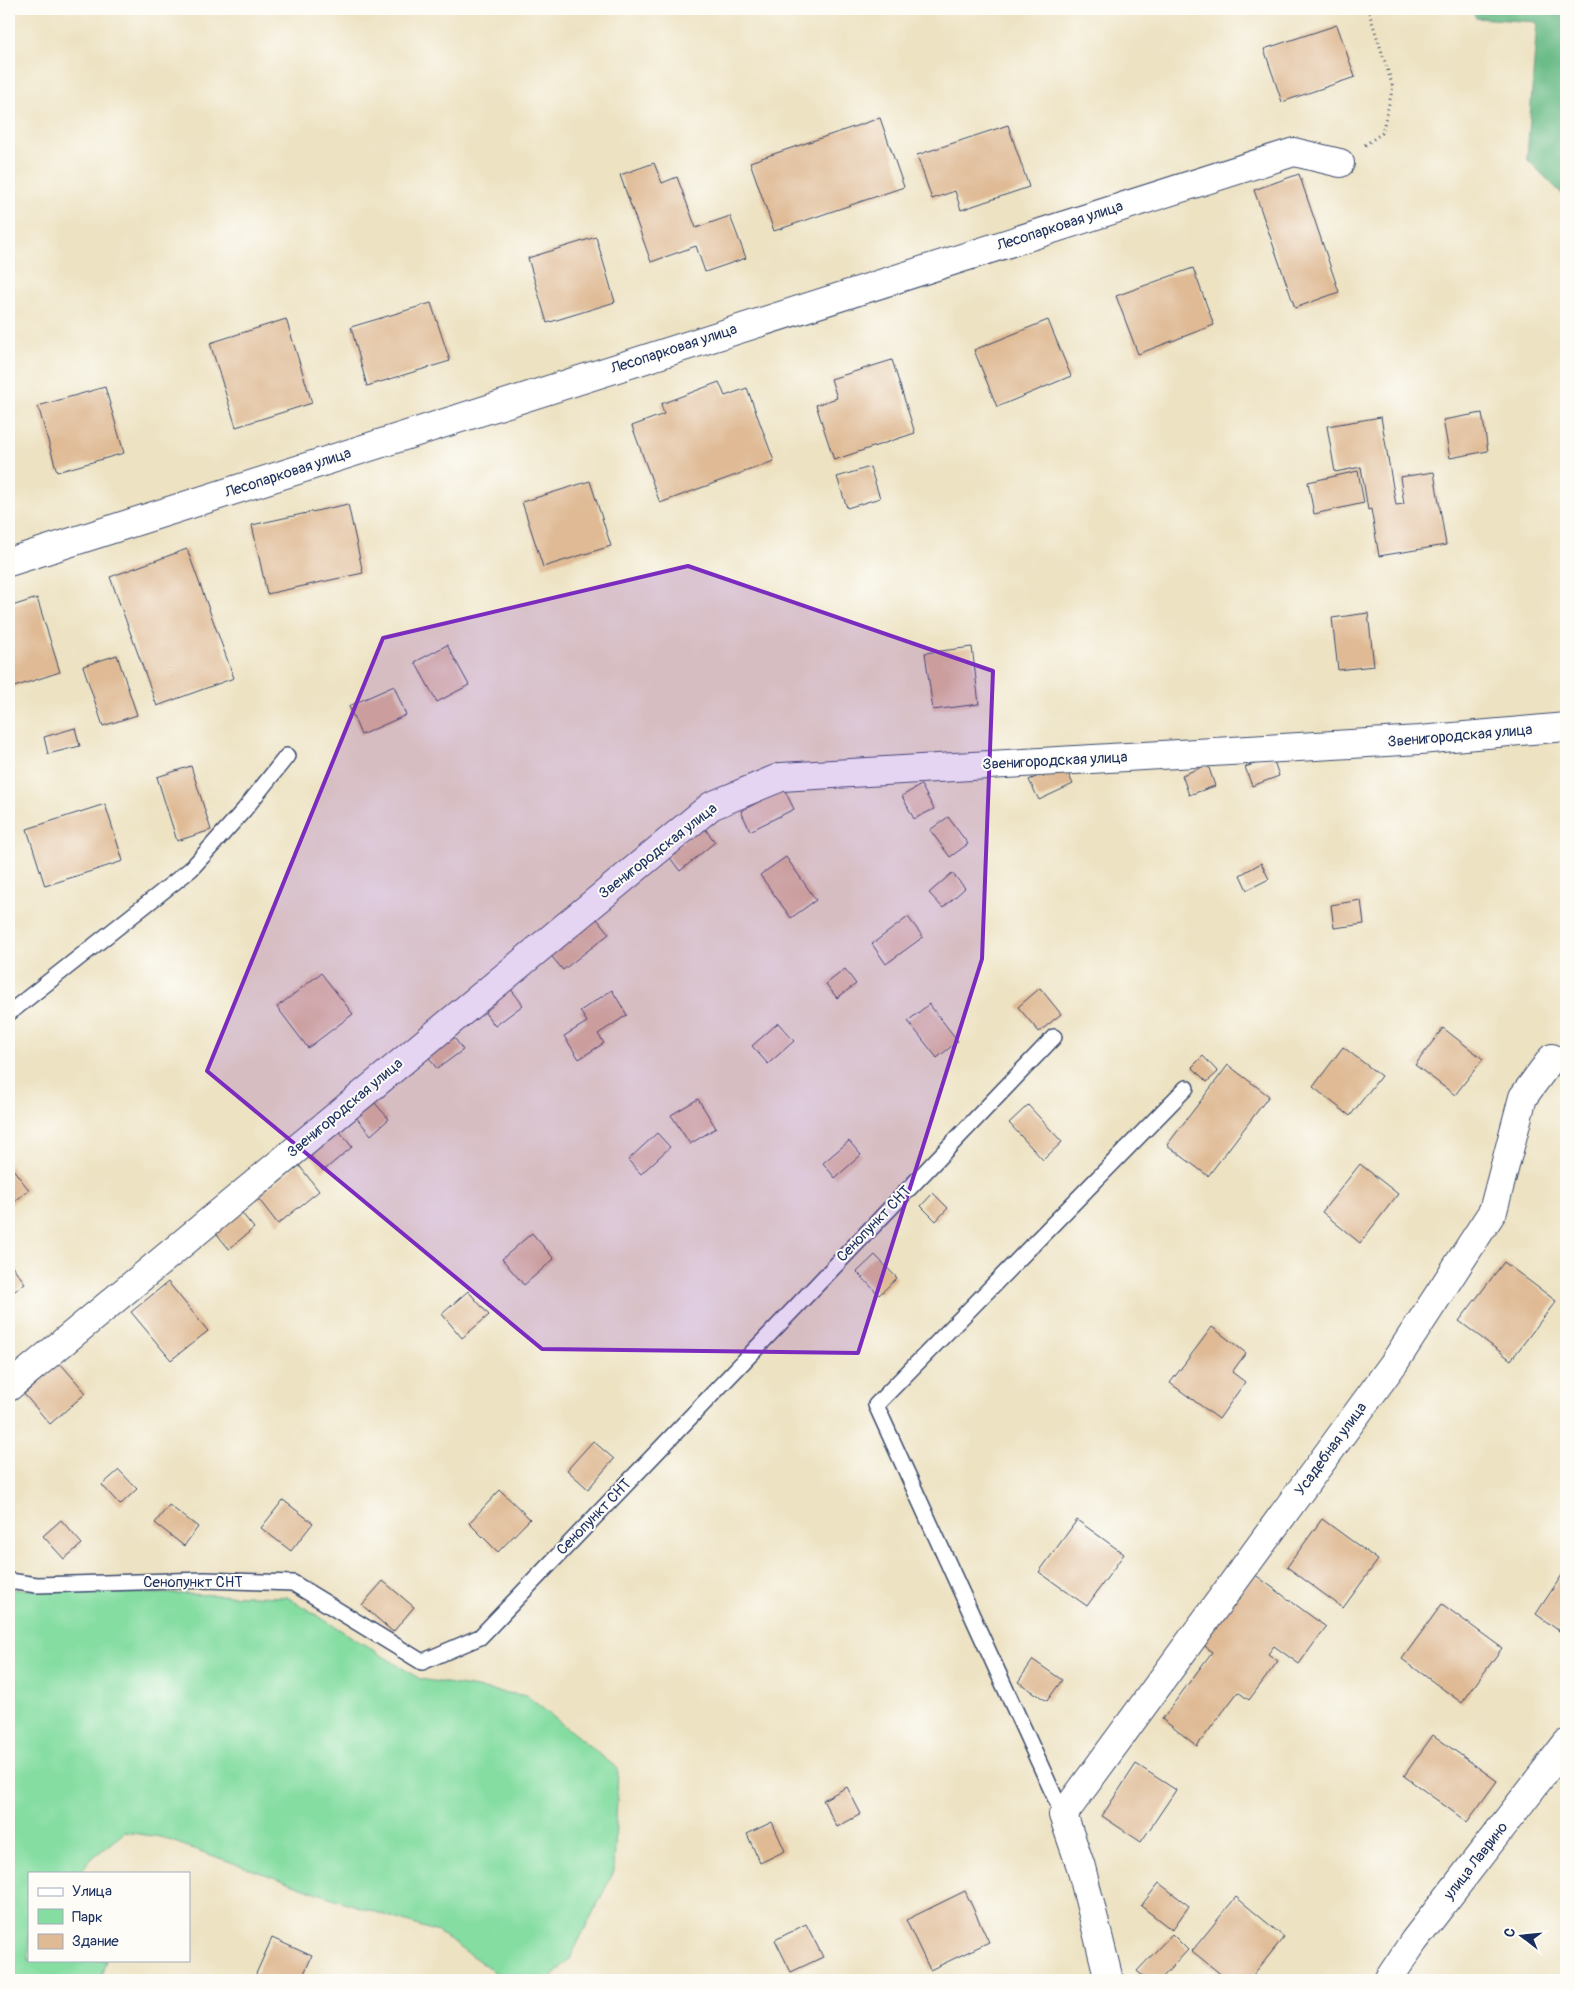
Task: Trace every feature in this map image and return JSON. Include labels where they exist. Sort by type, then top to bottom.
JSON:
[{"type":"street","name":"Лесопарковая улица","points":[[9,562],[1294,152],[1340,162]]},
{"type":"street","name":"Звенигородская улица","points":[[9,1387],[711,806],[782,777],[1411,740],[1566,727]]},
{"type":"street","name":"Усадебная улица","points":[[1063,1815],[1394,1363],[1493,1211],[1523,1097],[1552,1058]]},
{"type":"street","name":"улица Лаврино","points":[[1388,1980],[1414,1941],[1566,1744]]},
{"type":"street","points":[[1063,1815],[1081,1867],[1109,1980]]},
{"type":"lane","points":[[9,1013],[192,869],[244,810],[287,756]]},
{"type":"lane","name":"Сенопункт СНТ","points":[[9,1581],[37,1585],[205,1580],[293,1583],[422,1662],[480,1637],[1054,1037]]},
{"type":"lane","points":[[1063,1815],[876,1405],[1186,1088]]},
{"type":"path","points":[[1340,162],[1382,132],[1393,87],[1368,9]]},
{"type":"highlighted area","points":[[688,566],[993,671],[982,959],[858,1353],[542,1349],[207,1071],[383,638]]},
{"type":"green space","points":[[1471,9],[1566,9],[1566,198],[1527,159],[1537,22],[1476,18]]},
{"type":"green space","points":[[9,1589],[287,1597],[420,1679],[527,1696],[618,1769],[614,1871],[570,1958],[549,1980],[506,1980],[438,1932],[341,1901],[160,1837],[125,1832],[87,1862],[82,1872],[28,1872],[28,1962],[105,1962],[100,1980],[9,1980]]},
{"type":"building","points":[[1337,25],[1355,77],[1282,102],[1264,49]]},
{"type":"building","points":[[880,118],[904,187],[774,231],[750,162]]},
{"type":"building","points":[[1008,125],[1029,187],[961,210],[955,191],[932,199],[917,155]]},
{"type":"building","points":[[654,163],[662,183],[677,177],[696,228],[730,216],[746,258],[705,272],[696,246],[651,262],[620,175]]},
{"type":"building","points":[[1299,174],[1339,292],[1295,308],[1254,190]]},
{"type":"building","points":[[596,237],[615,302],[547,323],[528,258]]},
{"type":"building","points":[[1193,268],[1214,325],[1138,354],[1116,296]]},
{"type":"building","points":[[431,303],[450,361],[367,386],[351,327]]},
{"type":"building","points":[[286,319],[312,403],[236,427],[210,343]]},
{"type":"building","points":[[1048,320],[1071,376],[997,407],[974,350]]},
{"type":"building","points":[[892,360],[915,433],[834,460],[816,405],[837,398],[831,379]]},
{"type":"building","points":[[719,382],[725,396],[747,388],[774,461],[660,503],[632,426],[664,414],[661,404]]},
{"type":"building","points":[[105,387],[124,453],[57,472],[38,406]]},
{"type":"building","points":[[1482,413],[1488,451],[1450,458],[1443,420]]},
{"type":"building","points":[[1381,417],[1396,505],[1404,504],[1400,477],[1434,472],[1446,545],[1379,556],[1371,509],[1368,510],[1361,467],[1335,472],[1327,426]]},
{"type":"building","points":[[870,467],[880,498],[847,508],[837,477]]},
{"type":"building","points":[[1358,471],[1364,503],[1314,514],[1308,482]]},
{"type":"building","points":[[590,481],[611,546],[543,567],[522,502]]},
{"type":"building","points":[[348,504],[363,573],[267,594],[252,525]]},
{"type":"building","points":[[187,549],[234,678],[157,706],[110,577]]},
{"type":"building","points":[[37,598],[60,672],[11,688],[9,680],[9,607]]},
{"type":"building","points":[[1368,613],[1374,666],[1338,670],[1332,618]]},
{"type":"building","points":[[447,645],[469,685],[437,702],[415,662]]},
{"type":"building","points":[[972,647],[979,704],[933,710],[925,653]]},
{"type":"building","points":[[117,655],[137,715],[103,726],[83,666]]},
{"type":"building","points":[[394,686],[406,715],[361,735],[349,706]]},
{"type":"building","points":[[75,728],[80,746],[48,754],[44,737]]},
{"type":"building","points":[[1273,758],[1279,776],[1252,786],[1245,767]]},
{"type":"building","points":[[1064,765],[1073,784],[1039,800],[1029,780]]},
{"type":"building","points":[[1208,765],[1215,786],[1189,795],[1182,775]]},
{"type":"building","points":[[191,766],[211,830],[177,841],[157,777]]},
{"type":"building","points":[[921,785],[934,809],[914,819],[902,796]]},
{"type":"building","points":[[784,789],[794,809],[750,831],[741,811]]},
{"type":"building","points":[[105,804],[123,861],[45,886],[27,829]]},
{"type":"building","points":[[948,817],[968,844],[950,857],[930,830]]},
{"type":"building","points":[[703,826],[715,842],[680,871],[667,854]]},
{"type":"building","points":[[786,857],[816,900],[791,918],[760,875]]},
{"type":"building","points":[[1261,863],[1269,879],[1247,890],[1240,875]]},
{"type":"building","points":[[952,873],[965,888],[943,908],[929,893]]},
{"type":"building","points":[[1361,900],[1364,924],[1334,928],[1331,905]]},
{"type":"building","points":[[594,915],[609,934],[563,970],[547,951]]},
{"type":"building","points":[[908,917],[923,937],[886,964],[872,944]]},
{"type":"building","points":[[845,969],[856,984],[837,998],[826,984]]},
{"type":"building","points":[[321,973],[353,1014],[308,1048],[277,1007]]},
{"type":"building","points":[[507,984],[523,1005],[495,1026],[480,1006]]},
{"type":"building","points":[[1040,988],[1061,1014],[1039,1032],[1018,1007]]},
{"type":"building","points":[[612,990],[627,1015],[598,1034],[604,1043],[579,1059],[564,1036],[587,1022],[580,1011]]},
{"type":"building","points":[[929,1004],[958,1041],[937,1058],[908,1021]]},
{"type":"building","points":[[778,1023],[794,1041],[768,1064],[752,1046]]},
{"type":"building","points":[[1443,1028],[1483,1059],[1455,1095],[1415,1065]]},
{"type":"building","points":[[451,1033],[463,1050],[437,1069],[425,1052]]},
{"type":"building","points":[[1343,1047],[1381,1076],[1350,1116],[1313,1087]]},
{"type":"building","points":[[1203,1056],[1218,1072],[1207,1082],[1192,1067]]},
{"type":"building","points":[[1228,1065],[1269,1096],[1208,1176],[1167,1145]]},
{"type":"building","points":[[367,1094],[389,1119],[371,1135],[349,1109]]},
{"type":"building","points":[[698,1099],[716,1128],[690,1144],[671,1115]]},
{"type":"building","points":[[1028,1105],[1062,1142],[1043,1160],[1009,1123]]},
{"type":"building","points":[[337,1128],[352,1147],[323,1171],[308,1152]]},
{"type":"building","points":[[657,1133],[670,1147],[641,1174],[628,1160]]},
{"type":"building","points":[[849,1141],[861,1155],[835,1178],[823,1163]]},
{"type":"building","points":[[9,1164],[29,1190],[9,1206]]},
{"type":"building","points":[[298,1164],[319,1191],[278,1224],[257,1197]]},
{"type":"building","points":[[1360,1164],[1398,1194],[1360,1243],[1322,1212]]},
{"type":"building","points":[[933,1193],[948,1208],[936,1221],[921,1206]]},
{"type":"building","points":[[241,1212],[254,1228],[229,1249],[216,1233]]},
{"type":"building","points":[[532,1233],[554,1259],[524,1285],[502,1259]]},
{"type":"building","points":[[875,1255],[897,1278],[879,1295],[857,1272]]},
{"type":"building","points":[[9,1262],[25,1283],[11,1294],[9,1291]]},
{"type":"building","points":[[1504,1262],[1556,1301],[1511,1360],[1459,1321]]},
{"type":"building","points":[[168,1282],[208,1331],[171,1360],[131,1312]]},
{"type":"building","points":[[468,1291],[489,1315],[462,1338],[442,1314]]},
{"type":"building","points":[[1212,1327],[1246,1353],[1232,1372],[1245,1382],[1219,1419],[1170,1383]]},
{"type":"building","points":[[60,1363],[86,1393],[50,1424],[24,1394]]},
{"type":"building","points":[[593,1441],[614,1459],[588,1489],[567,1470]]},
{"type":"building","points":[[119,1470],[137,1489],[120,1505],[102,1485]]},
{"type":"building","points":[[500,1490],[530,1519],[498,1552],[469,1523]]},
{"type":"building","points":[[283,1500],[313,1523],[291,1551],[261,1528]]},
{"type":"building","points":[[169,1505],[198,1527],[184,1546],[155,1523]]},
{"type":"building","points":[[1322,1519],[1378,1560],[1343,1608],[1287,1567]]},
{"type":"building","points":[[61,1520],[82,1544],[64,1559],[43,1536]]},
{"type":"building","points":[[1077,1520],[1124,1554],[1087,1606],[1039,1572]]},
{"type":"building","points":[[1566,1569],[1566,1636],[1536,1614]]},
{"type":"building","points":[[1254,1574],[1326,1627],[1299,1664],[1274,1646],[1268,1654],[1278,1661],[1249,1700],[1238,1692],[1197,1746],[1162,1719],[1212,1652],[1200,1642]]},
{"type":"building","points":[[383,1581],[414,1607],[393,1632],[362,1605]]},
{"type":"building","points":[[1442,1604],[1502,1648],[1462,1703],[1402,1659]]},
{"type":"building","points":[[1033,1660],[1062,1680],[1047,1701],[1018,1682]]},
{"type":"building","points":[[1433,1735],[1497,1781],[1467,1822],[1404,1776]]},
{"type":"building","points":[[1136,1764],[1176,1790],[1141,1842],[1102,1816]]},
{"type":"building","points":[[847,1787],[861,1814],[837,1827],[823,1800]]},
{"type":"building","points":[[772,1822],[785,1851],[760,1863],[747,1834]]},
{"type":"building","points":[[1159,1883],[1189,1906],[1172,1930],[1141,1906]]},
{"type":"building","points":[[965,1891],[989,1942],[930,1970],[906,1920]]},
{"type":"building","points":[[1236,1897],[1284,1937],[1249,1980],[1228,1980],[1192,1951]]},
{"type":"building","points":[[806,1924],[823,1957],[791,1972],[775,1940]]},
{"type":"building","points":[[1172,1934],[1188,1950],[1160,1980],[1147,1980],[1137,1971]]},
{"type":"building","points":[[272,1938],[312,1956],[301,1980],[263,1980],[255,1976]]}]
